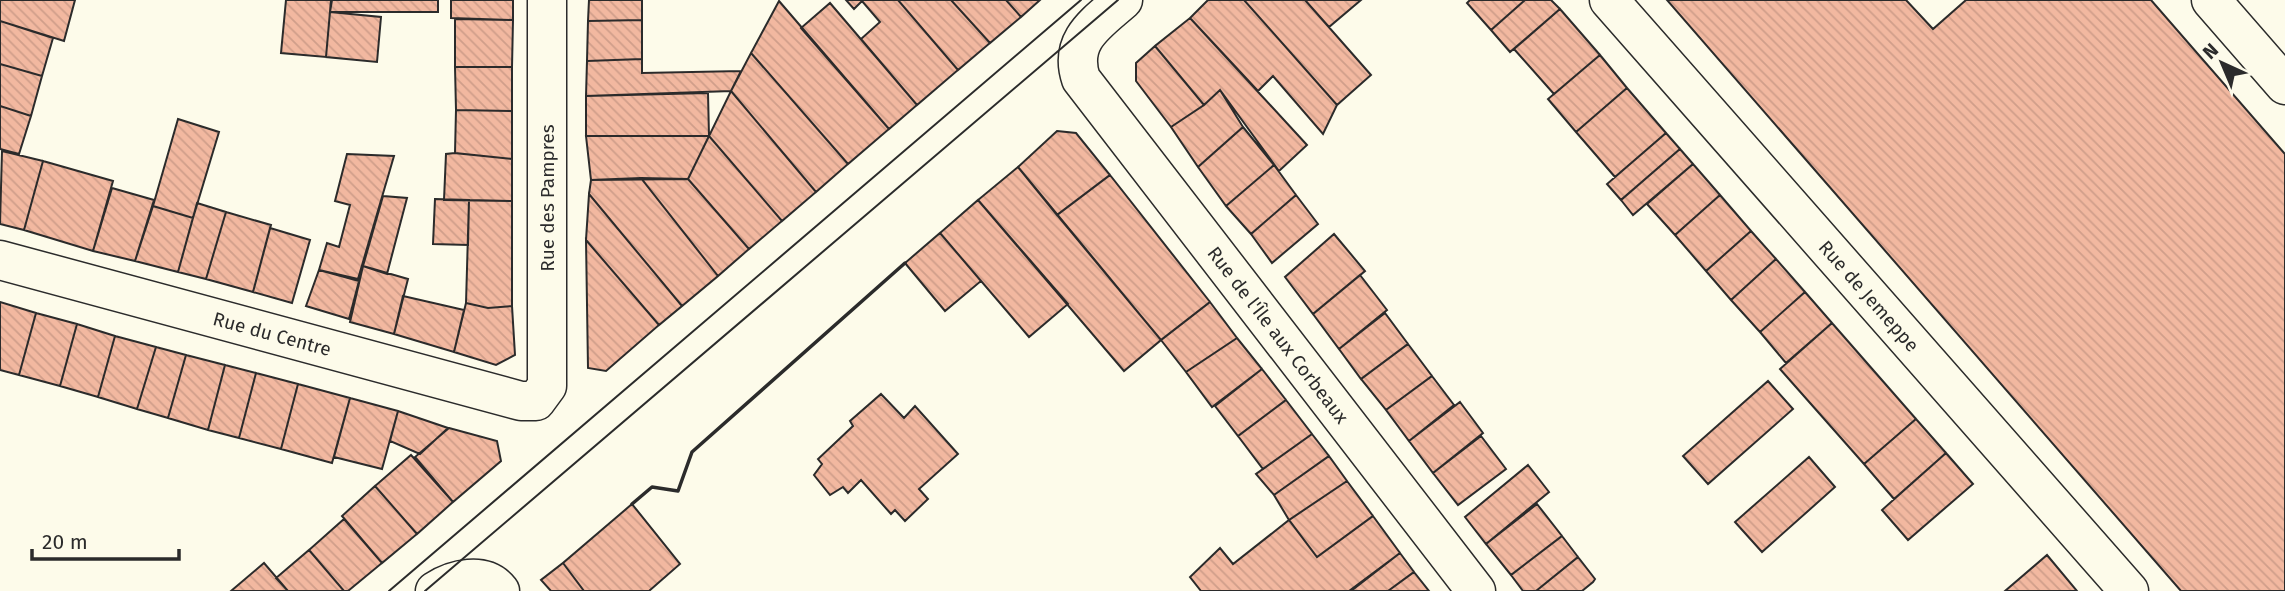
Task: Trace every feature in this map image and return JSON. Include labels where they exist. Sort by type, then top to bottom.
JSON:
[{"type":"street","name":"Rue des Pampres","points":[[543,395],[547,386],[548,0]]},
{"type":"street","name":"Rue de l'Île aux Corbeaux","points":[[1123,0],[1096,24],[1077,50],[1076,66],[1081,79],[1476,591]]},
{"type":"street","name":"Rue de Jemeppe","points":[[1609,0],[2129,591]]},
{"type":"street","points":[[2211,0],[2285,85]]},
{"type":"street","name":"Rue du Centre","points":[[0,260],[521,401],[536,401],[543,395]]},
{"type":"street","points":[[435,591],[450,581],[472,578],[498,587]]},
{"type":"building","points":[[0,0],[75,0],[64,41],[0,21]]},
{"type":"building","points":[[286,0],[331,0],[326,57],[281,53]]},
{"type":"building","points":[[332,0],[438,0],[438,12],[330,12]]},
{"type":"building","points":[[451,0],[513,0],[513,20],[451,18]]},
{"type":"building","points":[[589,0],[642,0],[642,20],[588,21]]},
{"type":"building","points":[[846,0],[898,0],[958,70],[917,105],[861,39],[880,22],[862,1],[854,9]]},
{"type":"building","points":[[898,0],[951,0],[990,43],[958,70]]},
{"type":"building","points":[[951,0],[1006,0],[1021,17],[990,43]]},
{"type":"building","points":[[1006,0],[1040,0],[1021,17]]},
{"type":"building","points":[[1208,0],[1244,0],[1337,105],[1323,134],[1273,76],[1258,91],[1190,18]]},
{"type":"building","points":[[1244,0],[1305,0],[1371,75],[1337,105]]},
{"type":"building","points":[[1305,0],[1361,0],[1329,27]]},
{"type":"building","points":[[1470,0],[1525,0],[1491,30],[1467,3]]},
{"type":"building","points":[[1525,0],[1551,0],[1560,9],[1510,52],[1491,30]]},
{"type":"building","points":[[1667,0],[1906,0],[1933,29],[1966,0],[2151,0],[2285,154],[2285,591],[2181,591]]},
{"type":"building","points":[[779,1],[889,129],[848,164],[751,53]]},
{"type":"building","points":[[830,3],[917,105],[889,129],[801,28]]},
{"type":"building","points":[[1560,9],[1600,55],[1554,94],[1514,49]]},
{"type":"building","points":[[330,12],[381,17],[377,62],[326,57]]},
{"type":"building","points":[[1190,18],[1307,145],[1279,171],[1220,90],[1204,105],[1155,46]]},
{"type":"building","points":[[455,19],[513,20],[512,67],[455,67]]},
{"type":"building","points":[[642,20],[642,59],[587,61],[588,21]]},
{"type":"building","points":[[0,21],[53,38],[42,76],[0,64]]},
{"type":"building","points":[[1155,46],[1204,105],[1171,127],[1136,81],[1136,63]]},
{"type":"building","points":[[751,53],[848,164],[816,192],[731,91]]},
{"type":"building","points":[[1600,55],[1627,88],[1576,132],[1548,99]]},
{"type":"building","points":[[642,59],[642,73],[741,71],[731,91],[586,96],[587,61]]},
{"type":"building","points":[[0,64],[42,76],[31,116],[0,106]]},
{"type":"building","points":[[455,67],[512,67],[512,111],[456,110]]},
{"type":"building","points":[[1627,88],[1666,133],[1615,177],[1576,132]]},
{"type":"building","points":[[1220,90],[1243,127],[1198,167],[1171,127],[1204,105]]},
{"type":"building","points":[[731,91],[816,192],[782,221],[709,136]]},
{"type":"building","points":[[708,93],[709,136],[586,136],[586,96]]},
{"type":"building","points":[[0,106],[31,116],[19,154],[0,149]]},
{"type":"building","points":[[456,110],[512,111],[512,159],[455,153]]},
{"type":"building","points":[[178,119],[219,132],[193,218],[153,206]]},
{"type":"building","points":[[1243,127],[1274,165],[1226,206],[1198,167]]},
{"type":"building","points":[[1057,131],[1076,133],[1110,175],[1057,215],[1018,167]]},
{"type":"building","points":[[1666,133],[1680,149],[1621,200],[1607,184]]},
{"type":"building","points":[[586,136],[709,136],[688,179],[591,180]]},
{"type":"building","points":[[709,136],[782,221],[749,249],[688,179]]},
{"type":"building","points":[[1680,149],[1693,164],[1633,215],[1621,200]]},
{"type":"building","points":[[2,151],[43,161],[24,230],[0,224]]},
{"type":"building","points":[[347,154],[394,156],[358,279],[319,270],[327,243],[339,247],[350,205],[335,201]]},
{"type":"building","points":[[446,154],[512,159],[512,201],[444,200]]},
{"type":"building","points":[[43,161],[113,181],[93,251],[24,230]]},
{"type":"building","points":[[1693,164],[1720,195],[1675,235],[1647,204]]},
{"type":"building","points":[[1274,165],[1296,195],[1251,234],[1226,206]]},
{"type":"building","points":[[1018,167],[1161,340],[1124,371],[978,200]]},
{"type":"building","points":[[1110,175],[1210,302],[1161,340],[1057,215]]},
{"type":"building","points":[[641,178],[718,276],[682,306],[589,194],[591,180]]},
{"type":"building","points":[[641,178],[688,179],[749,249],[718,276]]},
{"type":"building","points":[[112,188],[154,200],[135,261],[93,251]]},
{"type":"building","points":[[589,194],[682,306],[659,325],[586,240]]},
{"type":"building","points":[[1296,195],[1318,224],[1272,263],[1251,234]]},
{"type":"building","points":[[1720,195],[1751,231],[1706,271],[1675,235]]},
{"type":"building","points":[[383,196],[407,198],[387,274],[363,266]]},
{"type":"building","points":[[435,199],[469,200],[468,245],[433,244]]},
{"type":"building","points":[[469,200],[512,201],[512,306],[488,308],[466,303]]},
{"type":"building","points":[[978,200],[1068,304],[1029,337],[940,233]]},
{"type":"building","points":[[197,203],[226,212],[206,279],[178,272]]},
{"type":"building","points":[[153,206],[193,218],[178,272],[135,261]]},
{"type":"building","points":[[226,212],[271,225],[253,292],[206,279]]},
{"type":"building","points":[[270,228],[310,240],[292,303],[253,292]]},
{"type":"building","points":[[1751,231],[1776,259],[1731,300],[1706,271]]},
{"type":"building","points":[[940,233],[981,281],[945,311],[905,263]]},
{"type":"building","points":[[1334,234],[1365,271],[1313,314],[1285,277]]},
{"type":"building","points":[[586,240],[659,325],[606,371],[588,368]]},
{"type":"building","points":[[1776,259],[1805,292],[1760,332],[1731,300]]},
{"type":"building","points":[[363,266],[408,279],[394,334],[350,322]]},
{"type":"building","points":[[319,270],[359,281],[349,319],[306,306]]},
{"type":"building","points":[[1360,275],[1387,310],[1339,349],[1313,314]]},
{"type":"building","points":[[1805,292],[1832,323],[1786,363],[1760,332]]},
{"type":"building","points":[[403,296],[464,310],[454,352],[394,334]]},
{"type":"building","points":[[0,302],[36,313],[19,375],[0,370]]},
{"type":"building","points":[[1210,302],[1237,338],[1186,372],[1161,340]]},
{"type":"building","points":[[466,303],[488,308],[512,306],[515,355],[496,365],[454,352]]},
{"type":"building","points":[[36,313],[77,324],[60,386],[19,375]]},
{"type":"building","points":[[1385,313],[1408,344],[1361,379],[1339,349]]},
{"type":"building","points":[[1832,323],[1916,419],[1864,464],[1780,369]]},
{"type":"building","points":[[77,324],[115,336],[98,397],[60,386]]},
{"type":"building","points":[[115,336],[156,347],[137,409],[98,397]]},
{"type":"building","points":[[1237,338],[1262,369],[1212,407],[1186,372]]},
{"type":"building","points":[[1408,344],[1432,376],[1386,410],[1361,379]]},
{"type":"building","points":[[156,347],[186,355],[168,418],[137,409]]},
{"type":"building","points":[[186,355],[225,365],[208,430],[168,418]]},
{"type":"building","points":[[225,365],[256,373],[239,438],[208,430]]},
{"type":"building","points":[[1262,369],[1286,400],[1238,436],[1215,406]]},
{"type":"building","points":[[256,373],[298,384],[281,449],[239,438]]},
{"type":"building","points":[[1432,376],[1454,405],[1409,441],[1386,410]]},
{"type":"building","points":[[1768,381],[1793,409],[1708,484],[1683,456]]},
{"type":"building","points":[[298,384],[350,398],[332,463],[281,449]]},
{"type":"building","points":[[881,394],[904,418],[915,406],[958,454],[919,489],[928,499],[905,521],[895,510],[891,514],[861,480],[848,493],[843,487],[830,495],[814,475],[822,464],[818,459],[853,426],[850,421]]},
{"type":"building","points":[[350,398],[398,411],[382,469],[334,457]]},
{"type":"building","points":[[1286,400],[1312,434],[1263,469],[1238,436]]},
{"type":"building","points":[[1460,402],[1483,433],[1433,473],[1409,441]]},
{"type":"building","points":[[398,411],[448,428],[420,454],[390,441]]},
{"type":"building","points":[[1916,419],[1946,453],[1894,499],[1864,464]]},
{"type":"building","points":[[449,428],[497,441],[501,461],[453,502],[415,457]]},
{"type":"building","points":[[1312,434],[1329,456],[1274,495],[1256,474]]},
{"type":"building","points":[[1481,436],[1506,469],[1458,505],[1433,473]]},
{"type":"building","points":[[1946,453],[1973,484],[1908,540],[1882,510]]},
{"type":"building","points":[[411,455],[453,502],[417,534],[375,486]]},
{"type":"building","points":[[1329,456],[1347,481],[1289,520],[1274,495]]},
{"type":"building","points":[[1809,457],[1835,487],[1762,552],[1735,522]]},
{"type":"building","points":[[1528,465],[1549,492],[1486,544],[1465,517]]},
{"type":"building","points":[[1347,481],[1373,516],[1317,557],[1289,520]]},
{"type":"building","points":[[375,486],[417,534],[382,563],[342,516]]},
{"type":"building","points":[[632,504],[680,564],[649,591],[584,591],[563,563]]},
{"type":"building","points":[[1537,504],[1562,536],[1511,575],[1486,544]]},
{"type":"building","points":[[1373,516],[1400,553],[1349,591],[1201,591],[1190,577],[1220,548],[1233,564],[1289,520],[1317,557]]},
{"type":"building","points":[[344,519],[382,563],[348,591],[344,591],[309,550]]},
{"type":"building","points":[[1562,536],[1578,557],[1536,591],[1523,591],[1511,575]]},
{"type":"building","points":[[309,550],[344,591],[288,591],[276,578]]},
{"type":"building","points":[[1400,553],[1414,572],[1388,591],[1351,591]]},
{"type":"building","points":[[2047,555],[2077,591],[2005,591]]},
{"type":"building","points":[[1578,557],[1595,579],[1582,591],[1536,591]]},
{"type":"building","points":[[264,563],[288,591],[231,591]]},
{"type":"building","points":[[563,563],[584,591],[551,591],[541,580]]},
{"type":"building","points":[[1414,572],[1429,591],[1388,591]]},
{"type":"tram line","points":[[389,591],[1081,0]]},
{"type":"tram line","points":[[425,591],[1118,0]]},
{"type":"wall","points":[[632,504],[652,487],[678,491],[692,452],[905,263]]}]
